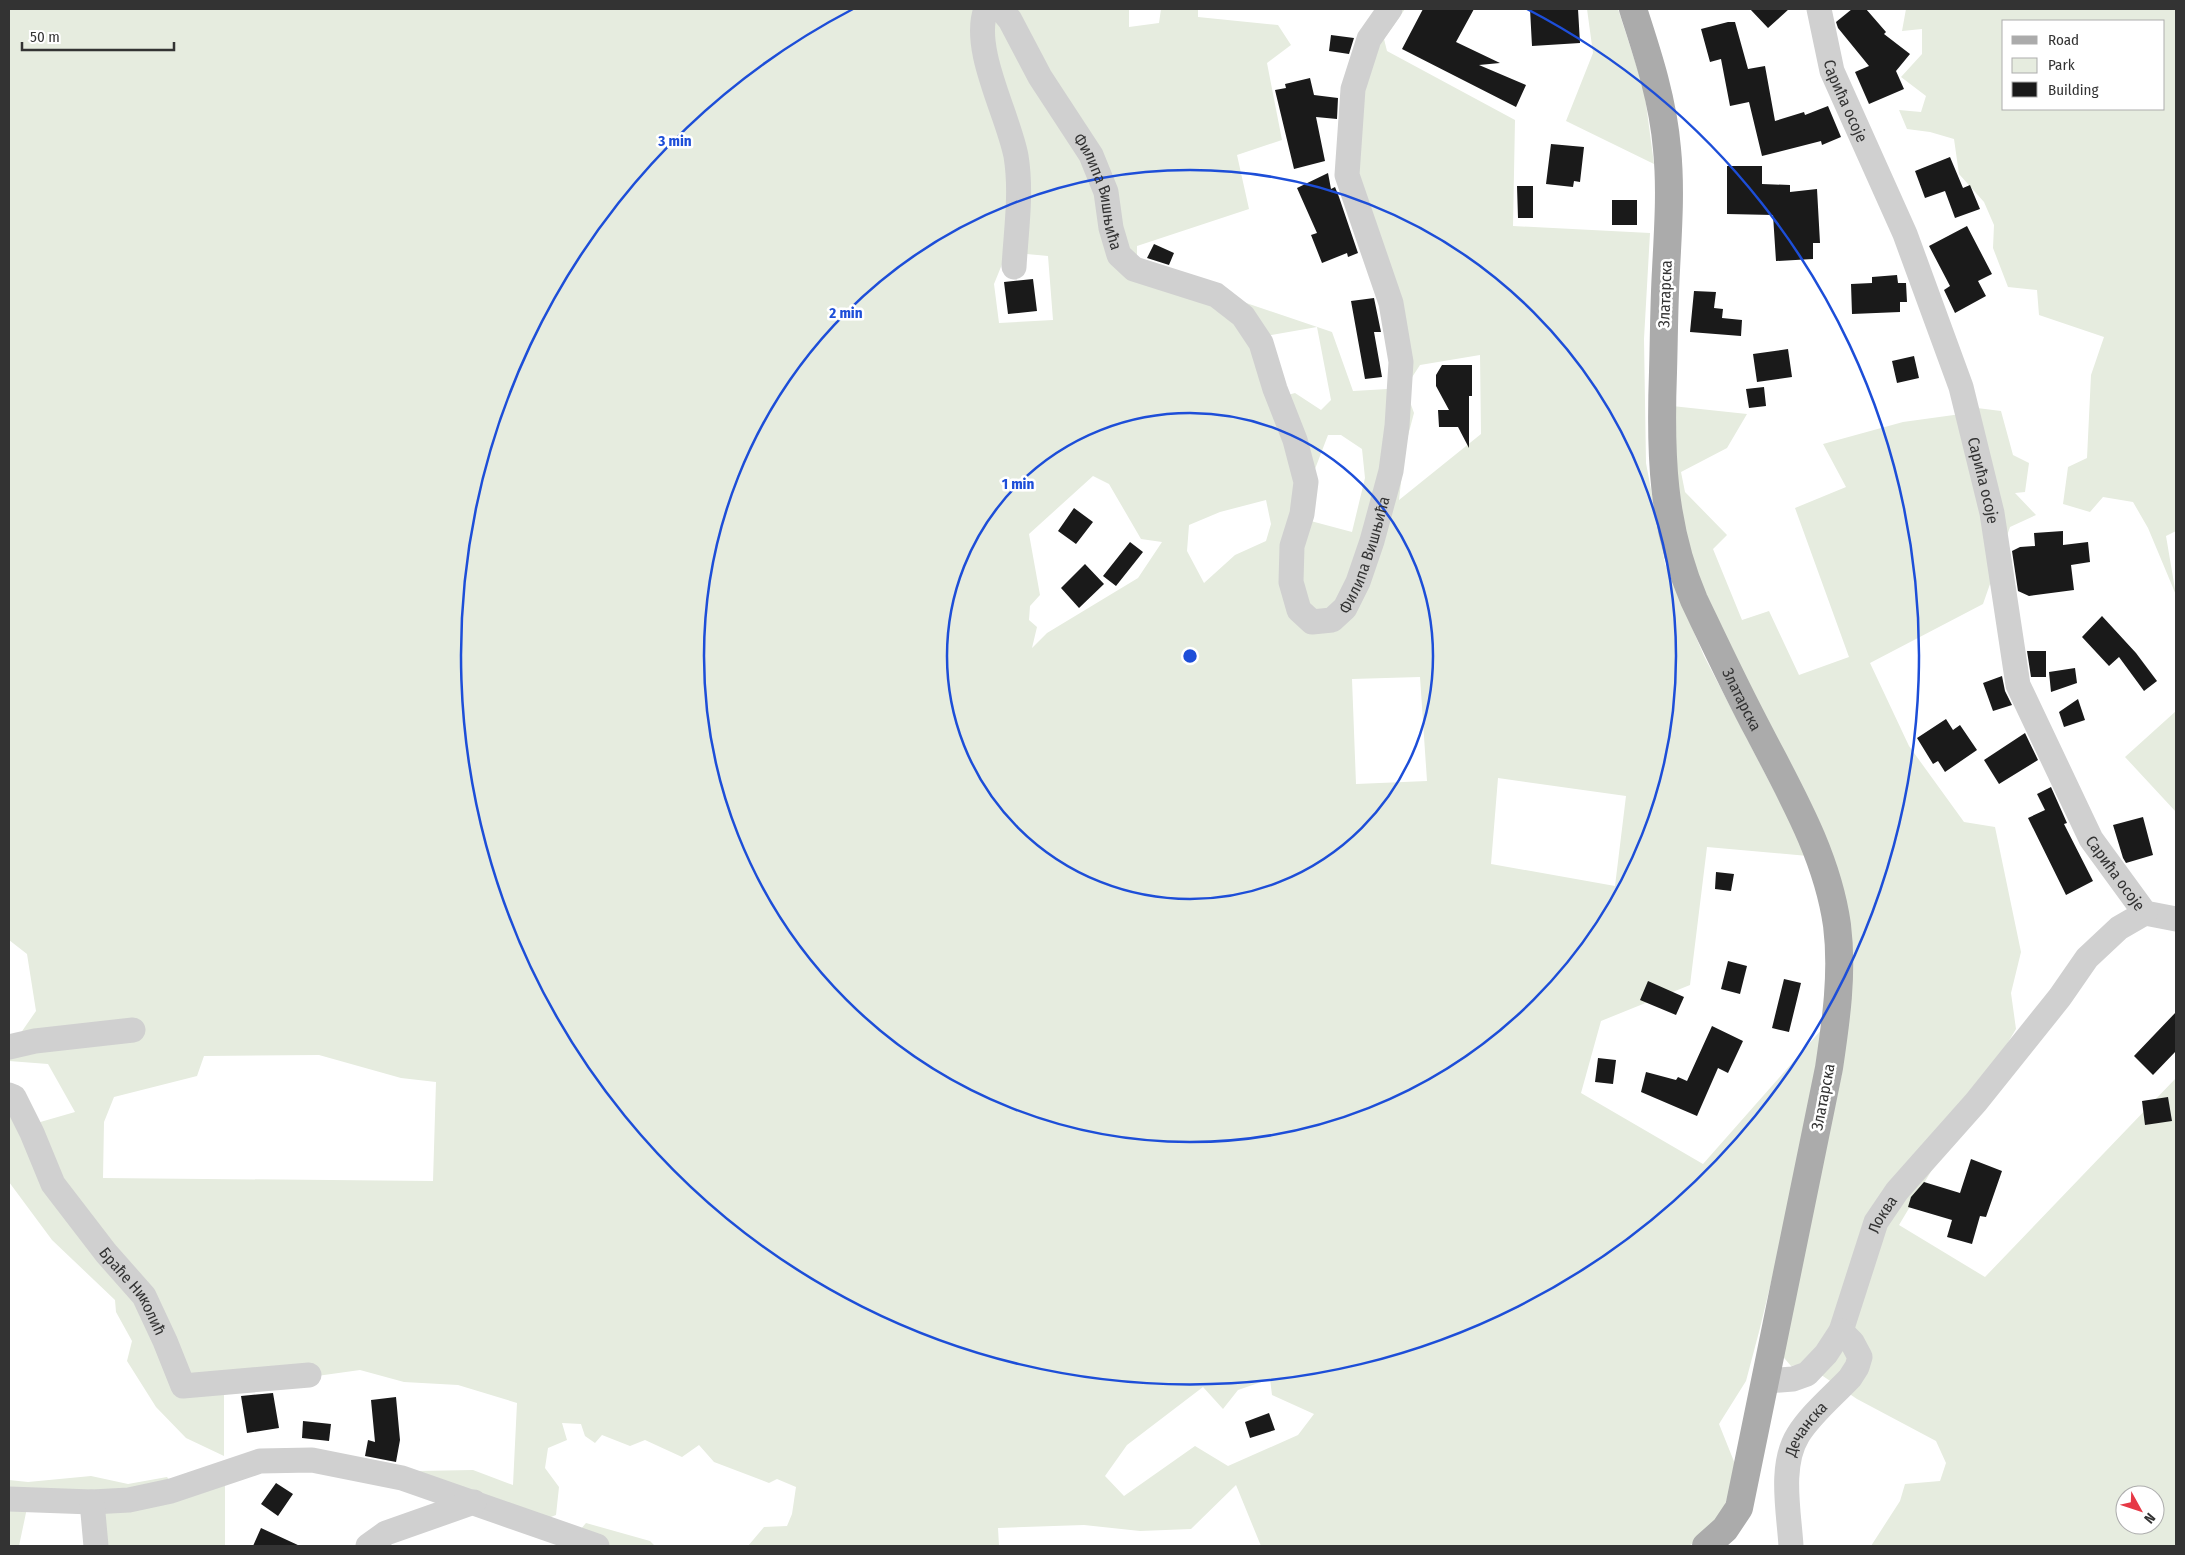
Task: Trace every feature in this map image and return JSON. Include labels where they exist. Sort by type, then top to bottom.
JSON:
[{"type":"main road","name":"Златарска","points":[[1633,9],[1656,81],[1667,148],[1669,226],[1661,418],[1664,490],[1672,531],[1681,570],[1694,600],[1809,830],[1825,872],[1837,925],[1839,982],[1836,1025],[1766,1381]]},
{"type":"main road","points":[[1706,1546],[1725,1529],[1739,1508],[1766,1381]]},
{"type":"street","points":[[986,9],[982,22],[982,42],[1016,156],[1018,191],[1014,267]]},
{"type":"street","name":"Филипа Вишњића","points":[[1002,9],[1010,20],[1040,78],[1091,154],[1106,192],[1111,228],[1119,255],[1134,269],[1216,295],[1243,316],[1261,343],[1275,389],[1295,440],[1306,482],[1302,514],[1292,546],[1291,582],[1299,610],[1312,622],[1332,620],[1345,608],[1354,591],[1372,540],[1391,471],[1401,362],[1391,303],[1347,175],[1353,89],[1369,39],[1390,9]]},
{"type":"street","name":"Сарића осоје","points":[[1819,9],[1832,71],[1906,234],[1961,387],[1992,514],[2018,685],[2091,839],[2145,913],[2176,920]]},
{"type":"street","name":"Локва","points":[[1766,1381],[1793,1379],[1807,1374],[1826,1354],[1842,1331],[1876,1222],[1897,1191],[1976,1102],[2060,997],[2087,958],[2119,928],[2145,913]]},
{"type":"street","points":[[9,1048],[35,1041],[133,1030]]},
{"type":"street","name":"Браће Николић","points":[[9,1095],[14,1097],[32,1132],[53,1184],[106,1253],[144,1296],[183,1386],[309,1374]]},
{"type":"street","name":"Дечанска","points":[[1791,1546],[1788,1484],[1790,1453],[1798,1434],[1850,1378],[1857,1368],[1860,1357],[1852,1342],[1842,1331]]},
{"type":"street","points":[[9,1499],[92,1502],[129,1500],[171,1491],[260,1461],[312,1460],[402,1478],[597,1546]]},
{"type":"street","points":[[92,1502],[96,1546]]},
{"type":"street","points":[[368,1546],[386,1533],[474,1502]]},
{"type":"green space","points":[[9,9],[1129,9],[1129,27],[1159,23],[1161,9],[1198,9],[1198,17],[1278,25],[1291,45],[1267,63],[1282,140],[1237,155],[1249,209],[1137,246],[1137,266],[1332,332],[1353,391],[1405,388],[1357,171],[1345,88],[1396,9],[1405,9],[1384,39],[1387,51],[1515,120],[1513,226],[1650,233],[1644,339],[1646,463],[1665,564],[1704,656],[1808,856],[1707,847],[1690,985],[1601,1021],[1581,1093],[1703,1164],[1822,1029],[1800,1162],[1760,1328],[1746,1381],[1719,1424],[1735,1464],[1729,1493],[1720,1520],[1702,1539],[1688,1546],[1261,1546],[1236,1485],[1191,1529],[1140,1531],[1084,1525],[998,1528],[999,1546],[748,1546],[764,1527],[787,1526],[792,1514],[796,1487],[777,1479],[769,1483],[714,1462],[699,1445],[682,1457],[645,1440],[630,1446],[602,1435],[595,1443],[585,1436],[581,1424],[562,1423],[567,1440],[548,1448],[545,1468],[559,1487],[556,1515],[525,1527],[417,1471],[473,1470],[513,1485],[517,1403],[458,1385],[404,1382],[360,1370],[224,1389],[224,1456],[186,1438],[156,1407],[127,1361],[132,1341],[116,1312],[115,1300],[52,1240],[9,1182],[9,1100],[23,1127],[75,1112],[48,1064],[9,1061],[9,1050],[36,1011],[27,954],[9,940]],"holes":[[[1007,252],[1048,256],[1053,320],[999,323],[994,284]],[[1317,327],[1331,400],[1321,410],[1295,393],[1284,396],[1265,336]],[[1480,355],[1481,434],[1399,500],[1405,447],[1414,413],[1405,388],[1420,365]],[[1328,435],[1341,435],[1362,449],[1365,478],[1352,532],[1307,520],[1315,469]],[[1093,476],[1109,484],[1141,539],[1162,542],[1138,578],[1047,633],[1032,648],[1037,627],[1029,620],[1030,606],[1040,595],[1029,534]],[[1266,500],[1271,524],[1266,541],[1235,555],[1204,583],[1187,551],[1189,525],[1220,512]],[[1420,677],[1427,781],[1356,784],[1352,679]],[[1498,778],[1626,796],[1615,886],[1491,864]],[[319,1055],[401,1078],[436,1082],[433,1181],[103,1178],[104,1122],[114,1097],[197,1076],[204,1056]],[[1270,1379],[1272,1395],[1314,1414],[1298,1435],[1228,1466],[1195,1446],[1124,1496],[1105,1476],[1127,1445],[1203,1387],[1223,1409],[1238,1390]]]},
{"type":"green space","points":[[1587,9],[1618,9],[1644,89],[1654,164],[1566,121],[1593,53]]},
{"type":"green space","points":[[1906,9],[2176,9],[2176,531],[2166,536],[2176,595],[2148,528],[2133,502],[2103,497],[2090,512],[2063,504],[2068,467],[2087,458],[2091,375],[2104,337],[2039,315],[2037,290],[2008,287],[1993,248],[1994,225],[1984,202],[1959,174],[1954,139],[1930,132],[1907,129],[1899,110],[1921,112],[1926,96],[1901,77],[1922,54],[1922,29],[1902,31]]},
{"type":"green space","points":[[1672,406],[1747,414],[1727,448],[1681,472],[1685,492],[1727,535],[1713,549],[1742,620],[1769,611],[1799,675],[1849,657],[1795,508],[1846,487],[1823,444],[1903,422],[1961,414],[1977,408],[2001,411],[2013,455],[2029,463],[2025,492],[2015,493],[2036,515],[2010,527],[1983,604],[1870,663],[1909,746],[1964,822],[1995,827],[2021,952],[2011,993],[2016,1029],[1899,1225],[1985,1277],[2176,1078],[2176,1546],[1871,1546],[1900,1501],[1905,1484],[1940,1481],[1946,1463],[1936,1441],[1857,1399],[1805,1364],[1791,1366],[1779,1352],[1842,1073],[1849,1015],[1848,949],[1701,597],[1679,516]]},
{"type":"green space","points":[[2176,711],[2176,812],[2125,757]]},
{"type":"green space","points":[[91,1476],[128,1484],[167,1477],[172,1484],[225,1476],[225,1546],[98,1546],[85,1508],[27,1508],[19,1546],[9,1546],[9,1480],[28,1482]]},
{"type":"green space","points":[[586,1523],[650,1541],[655,1546],[579,1546],[569,1543]]},
{"type":"building","points":[[1423,9],[1474,9],[1456,42],[1500,63],[1479,65],[1526,85],[1516,107],[1402,49]]},
{"type":"building","points":[[1530,9],[1578,9],[1580,43],[1532,46]]},
{"type":"building","points":[[1750,9],[1789,9],[1768,28]]},
{"type":"building","points":[[1852,9],[1866,9],[1886,32],[1884,34],[1910,54],[1896,71],[1904,89],[1869,104],[1855,72],[1869,66],[1838,28],[1836,22]]},
{"type":"building","points":[[1735,22],[1748,69],[1765,66],[1775,121],[1804,112],[1805,115],[1828,106],[1841,137],[1822,145],[1821,141],[1762,156],[1749,102],[1730,106],[1721,59],[1710,62],[1701,29]]},
{"type":"building","points":[[1331,35],[1354,38],[1349,54],[1329,51]]},
{"type":"building","points":[[1310,78],[1314,95],[1338,98],[1337,119],[1316,117],[1325,161],[1294,169],[1275,90],[1286,88],[1285,84]]},
{"type":"building","points":[[1551,144],[1584,147],[1580,182],[1574,181],[1573,187],[1546,184]]},
{"type":"building","points":[[1950,157],[1963,188],[1970,185],[1980,209],[1955,218],[1945,191],[1925,198],[1915,171]]},
{"type":"building","points":[[1727,166],[1762,166],[1762,184],[1790,185],[1790,192],[1817,189],[1820,243],[1813,243],[1813,259],[1776,261],[1773,215],[1727,214]]},
{"type":"building","points":[[1328,173],[1331,189],[1335,187],[1358,253],[1348,257],[1347,253],[1322,263],[1311,235],[1317,233],[1297,188]]},
{"type":"building","points":[[1517,186],[1533,186],[1533,218],[1518,218]]},
{"type":"building","points":[[1612,200],[1637,200],[1637,225],[1612,225]]},
{"type":"building","points":[[1967,226],[1992,274],[1978,281],[1986,296],[1955,313],[1944,290],[1950,286],[1929,246]]},
{"type":"building","points":[[1154,244],[1174,253],[1169,265],[1147,258]]},
{"type":"building","points":[[1897,275],[1898,283],[1906,283],[1907,302],[1900,302],[1900,312],[1852,314],[1851,284],[1872,283],[1872,277]]},
{"type":"building","points":[[1033,279],[1037,311],[1008,314],[1004,282]]},
{"type":"building","points":[[1694,291],[1716,292],[1714,308],[1723,309],[1722,318],[1742,320],[1741,336],[1690,332]]},
{"type":"building","points":[[1374,298],[1381,332],[1374,332],[1382,377],[1365,379],[1351,301]]},
{"type":"building","points":[[1788,349],[1792,377],[1757,382],[1753,354]]},
{"type":"building","points":[[1914,356],[1919,378],[1897,383],[1892,361]]},
{"type":"building","points":[[1442,365],[1472,365],[1472,396],[1469,396],[1469,448],[1458,427],[1439,427],[1438,410],[1449,410],[1436,386],[1436,375]]},
{"type":"building","points":[[1764,387],[1766,406],[1749,408],[1746,389]]},
{"type":"building","points":[[1074,508],[1093,522],[1076,544],[1058,531]]},
{"type":"building","points":[[2063,531],[2063,545],[2088,542],[2090,562],[2071,565],[2074,590],[2029,596],[2018,591],[2012,551],[2020,547],[2035,546],[2034,533]]},
{"type":"building","points":[[1130,542],[1143,552],[1116,586],[1103,576]]},
{"type":"building","points":[[1085,564],[1104,584],[1079,608],[1061,588]]},
{"type":"building","points":[[2102,616],[2136,653],[2157,681],[2144,691],[2119,657],[2109,666],[2082,637]]},
{"type":"building","points":[[2027,651],[2046,651],[2046,677],[2031,677]]},
{"type":"building","points":[[2075,668],[2077,683],[2051,692],[2049,672]]},
{"type":"building","points":[[2002,676],[2005,691],[2012,705],[1993,711],[1983,683]]},
{"type":"building","points":[[2078,699],[2085,720],[2064,727],[2059,712]]},
{"type":"building","points":[[1946,719],[1953,730],[1960,725],[1977,750],[1945,772],[1938,761],[1933,764],[1917,738]]},
{"type":"building","points":[[2025,733],[2038,760],[1999,784],[1984,760]]},
{"type":"building","points":[[2051,787],[2067,823],[2064,824],[2093,881],[2066,895],[2028,818],[2045,810],[2037,794]]},
{"type":"building","points":[[2143,817],[2153,855],[2126,863],[2113,825]]},
{"type":"building","points":[[1716,872],[1734,874],[1731,891],[1715,889]]},
{"type":"building","points":[[1728,961],[1747,966],[1740,994],[1721,989]]},
{"type":"building","points":[[1784,979],[1801,983],[1789,1032],[1772,1028]]},
{"type":"building","points":[[1648,981],[1684,997],[1676,1015],[1640,1000]]},
{"type":"building","points":[[2176,1012],[2176,1051],[2153,1075],[2134,1056]]},
{"type":"building","points":[[1712,1026],[1743,1041],[1728,1073],[1718,1068],[1697,1116],[1641,1092],[1646,1072],[1676,1080],[1678,1077],[1687,1081]]},
{"type":"building","points":[[1598,1058],[1616,1060],[1613,1084],[1595,1082]]},
{"type":"building","points":[[2168,1097],[2172,1121],[2145,1125],[2142,1101]]},
{"type":"building","points":[[1971,1159],[2002,1171],[1986,1217],[1980,1216],[1972,1244],[1947,1237],[1952,1220],[1908,1207],[1911,1197],[1924,1182],[1960,1193]]},
{"type":"building","points":[[273,1393],[279,1428],[247,1433],[241,1396]]},
{"type":"building","points":[[396,1397],[400,1440],[396,1462],[365,1456],[368,1440],[375,1442],[371,1400]]},
{"type":"building","points":[[1269,1413],[1275,1430],[1250,1438],[1245,1422]]},
{"type":"building","points":[[303,1421],[331,1424],[329,1441],[302,1438]]},
{"type":"building","points":[[276,1483],[293,1494],[278,1516],[261,1504]]},
{"type":"building","points":[[261,1528],[300,1546],[253,1546]]}]
